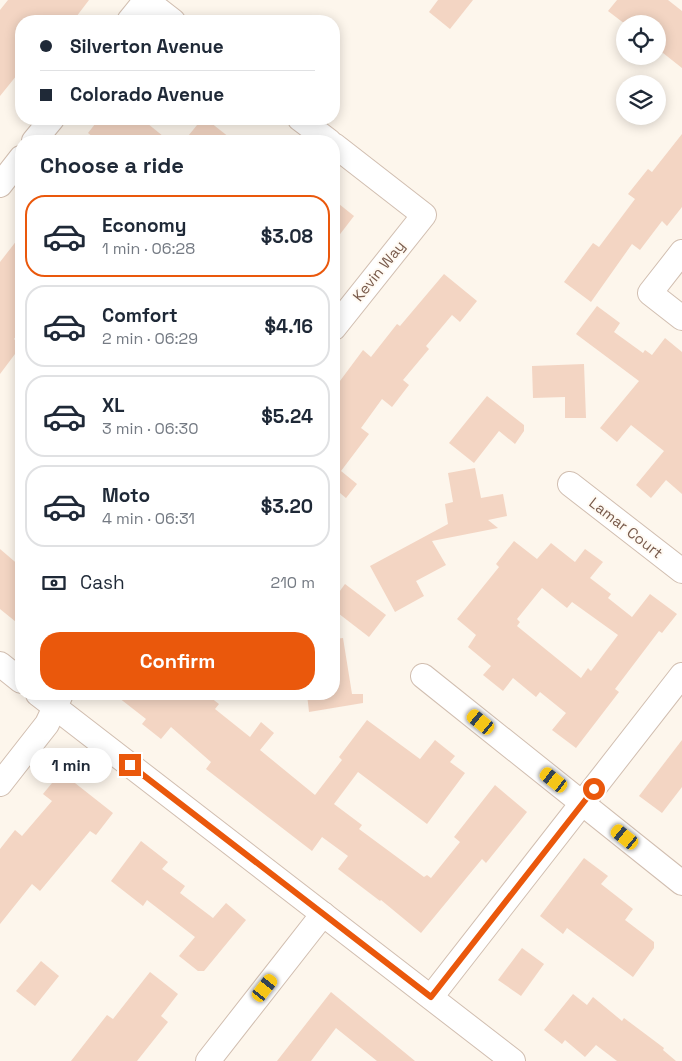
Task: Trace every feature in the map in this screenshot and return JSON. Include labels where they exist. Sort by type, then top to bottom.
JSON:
[{"type":"street","points":[[134,15],[146,0],[165,15]]},
{"type":"street","points":[[39,135],[47,125]]},
{"type":"street","points":[[308,125],[321,135]]},
{"type":"street","name":"Kevin Way","points":[[340,150],[424,214],[340,320]]},
{"type":"street","points":[[0,184],[15,165]]},
{"type":"street","points":[[682,252],[650,293],[682,318]]},
{"type":"street","name":"Lamar Court","points":[[570,484],[682,571]]},
{"type":"street","points":[[0,664],[15,676]]},
{"type":"street","points":[[431,997],[682,675]]},
{"type":"street","points":[[423,676],[682,883]]},
{"type":"street","points":[[0,784],[47,724],[51,700]]},
{"type":"street","points":[[54,700],[323,914],[513,1061]]},
{"type":"street","points":[[208,1061],[323,914]]},
{"type":"building","points":[[8,0],[89,0],[78,15],[15,15],[15,77],[0,96],[0,10]]},
{"type":"building","points":[[438,0],[473,0],[450,29],[429,12]]},
{"type":"building","points":[[617,0],[668,0],[682,11],[682,68],[666,55],[666,15],[616,15],[616,17],[608,11]]},
{"type":"building","points":[[94,125],[149,125],[162,135],[90,135],[88,133]]},
{"type":"building","points":[[197,125],[214,125],[226,135],[189,135]]},
{"type":"building","points":[[682,134],[682,207],[667,226],[662,221],[640,250],[632,244],[591,302],[564,282],[593,243],[599,247],[635,199],[628,194],[648,169],[652,172]]},
{"type":"building","points":[[340,205],[354,216],[340,234]]},
{"type":"building","points":[[15,243],[15,354],[0,374],[0,262]]},
{"type":"building","points":[[444,274],[477,301],[460,322],[452,315],[426,346],[429,349],[403,380],[409,385],[392,407],[382,399],[361,428],[369,434],[341,471],[357,484],[346,498],[340,493],[340,381],[363,350],[371,357],[397,324],[400,326]]},
{"type":"building","points":[[597,306],[620,323],[614,332],[643,353],[645,350],[652,355],[665,338],[682,352],[682,494],[666,480],[651,498],[636,485],[664,451],[631,425],[617,442],[600,428],[639,381],[576,334]]},
{"type":"building","points":[[584,364],[586,418],[565,418],[565,397],[533,398],[532,366]]},
{"type":"building","points":[[487,396],[524,425],[524,431],[515,444],[499,431],[474,463],[449,443]]},
{"type":"building","points":[[475,468],[481,498],[503,494],[507,516],[488,520],[498,528],[432,541],[446,565],[416,581],[424,596],[395,612],[370,566],[448,524],[445,504],[453,502],[448,473]]},
{"type":"building","points":[[514,541],[537,559],[551,543],[575,562],[585,549],[603,562],[590,578],[611,594],[608,598],[632,617],[650,594],[677,614],[662,633],[659,631],[615,689],[619,692],[576,748],[552,730],[566,713],[540,692],[536,697],[513,678],[503,691],[483,675],[491,666],[468,647],[476,635],[457,619],[499,567],[496,564]],"holes":[[[542,588],[567,608],[572,602],[618,635],[591,671],[588,668],[581,678],[517,626],[520,622],[517,619]]]},
{"type":"building","points":[[0,549],[15,562],[15,621],[0,609]]},
{"type":"building","points":[[345,584],[386,615],[369,637],[340,615],[340,591]]},
{"type":"building","points":[[340,638],[343,638],[352,694],[363,694],[363,703],[309,712],[308,700],[340,700]]},
{"type":"building","points":[[122,700],[214,700],[219,704],[215,709],[250,737],[261,722],[274,733],[260,750],[315,795],[342,760],[339,757],[367,720],[420,759],[435,740],[455,756],[450,762],[465,773],[427,824],[358,772],[334,804],[362,825],[359,829],[424,877],[427,875],[431,878],[460,842],[454,837],[495,785],[527,812],[486,863],[482,859],[421,933],[381,900],[338,869],[348,856],[322,837],[312,851],[206,769],[211,762],[171,727],[161,739],[142,724],[146,719]]},
{"type":"building","points":[[682,740],[682,787],[662,813],[639,796]]},
{"type":"building","points":[[61,772],[113,813],[96,835],[90,831],[40,891],[32,884],[0,924],[0,849],[15,830],[22,836],[52,801],[43,794]]},
{"type":"building","points":[[141,841],[168,862],[162,869],[185,886],[180,893],[213,918],[226,903],[246,920],[204,971],[198,971],[179,956],[195,937],[147,900],[143,906],[111,881]]},
{"type":"building","points":[[584,858],[608,876],[601,884],[633,909],[625,920],[654,942],[654,948],[633,977],[567,928],[563,934],[540,916]]},
{"type":"building","points":[[522,948],[544,964],[521,996],[498,980]]},
{"type":"building","points":[[41,961],[59,976],[35,1006],[16,991]]},
{"type":"building","points":[[150,972],[178,994],[161,1016],[168,1022],[137,1061],[71,1061],[107,1015],[113,1019]]},
{"type":"building","points":[[331,992],[415,1061],[377,1061],[336,1028],[311,1061],[277,1061]]},
{"type":"building","points":[[573,994],[587,1005],[593,997],[622,1021],[624,1018],[664,1048],[663,1050],[676,1061],[617,1061],[596,1045],[585,1057],[565,1040],[562,1044],[544,1030]]},
{"type":"route","points":[[130,765],[431,997],[594,789]]}]
